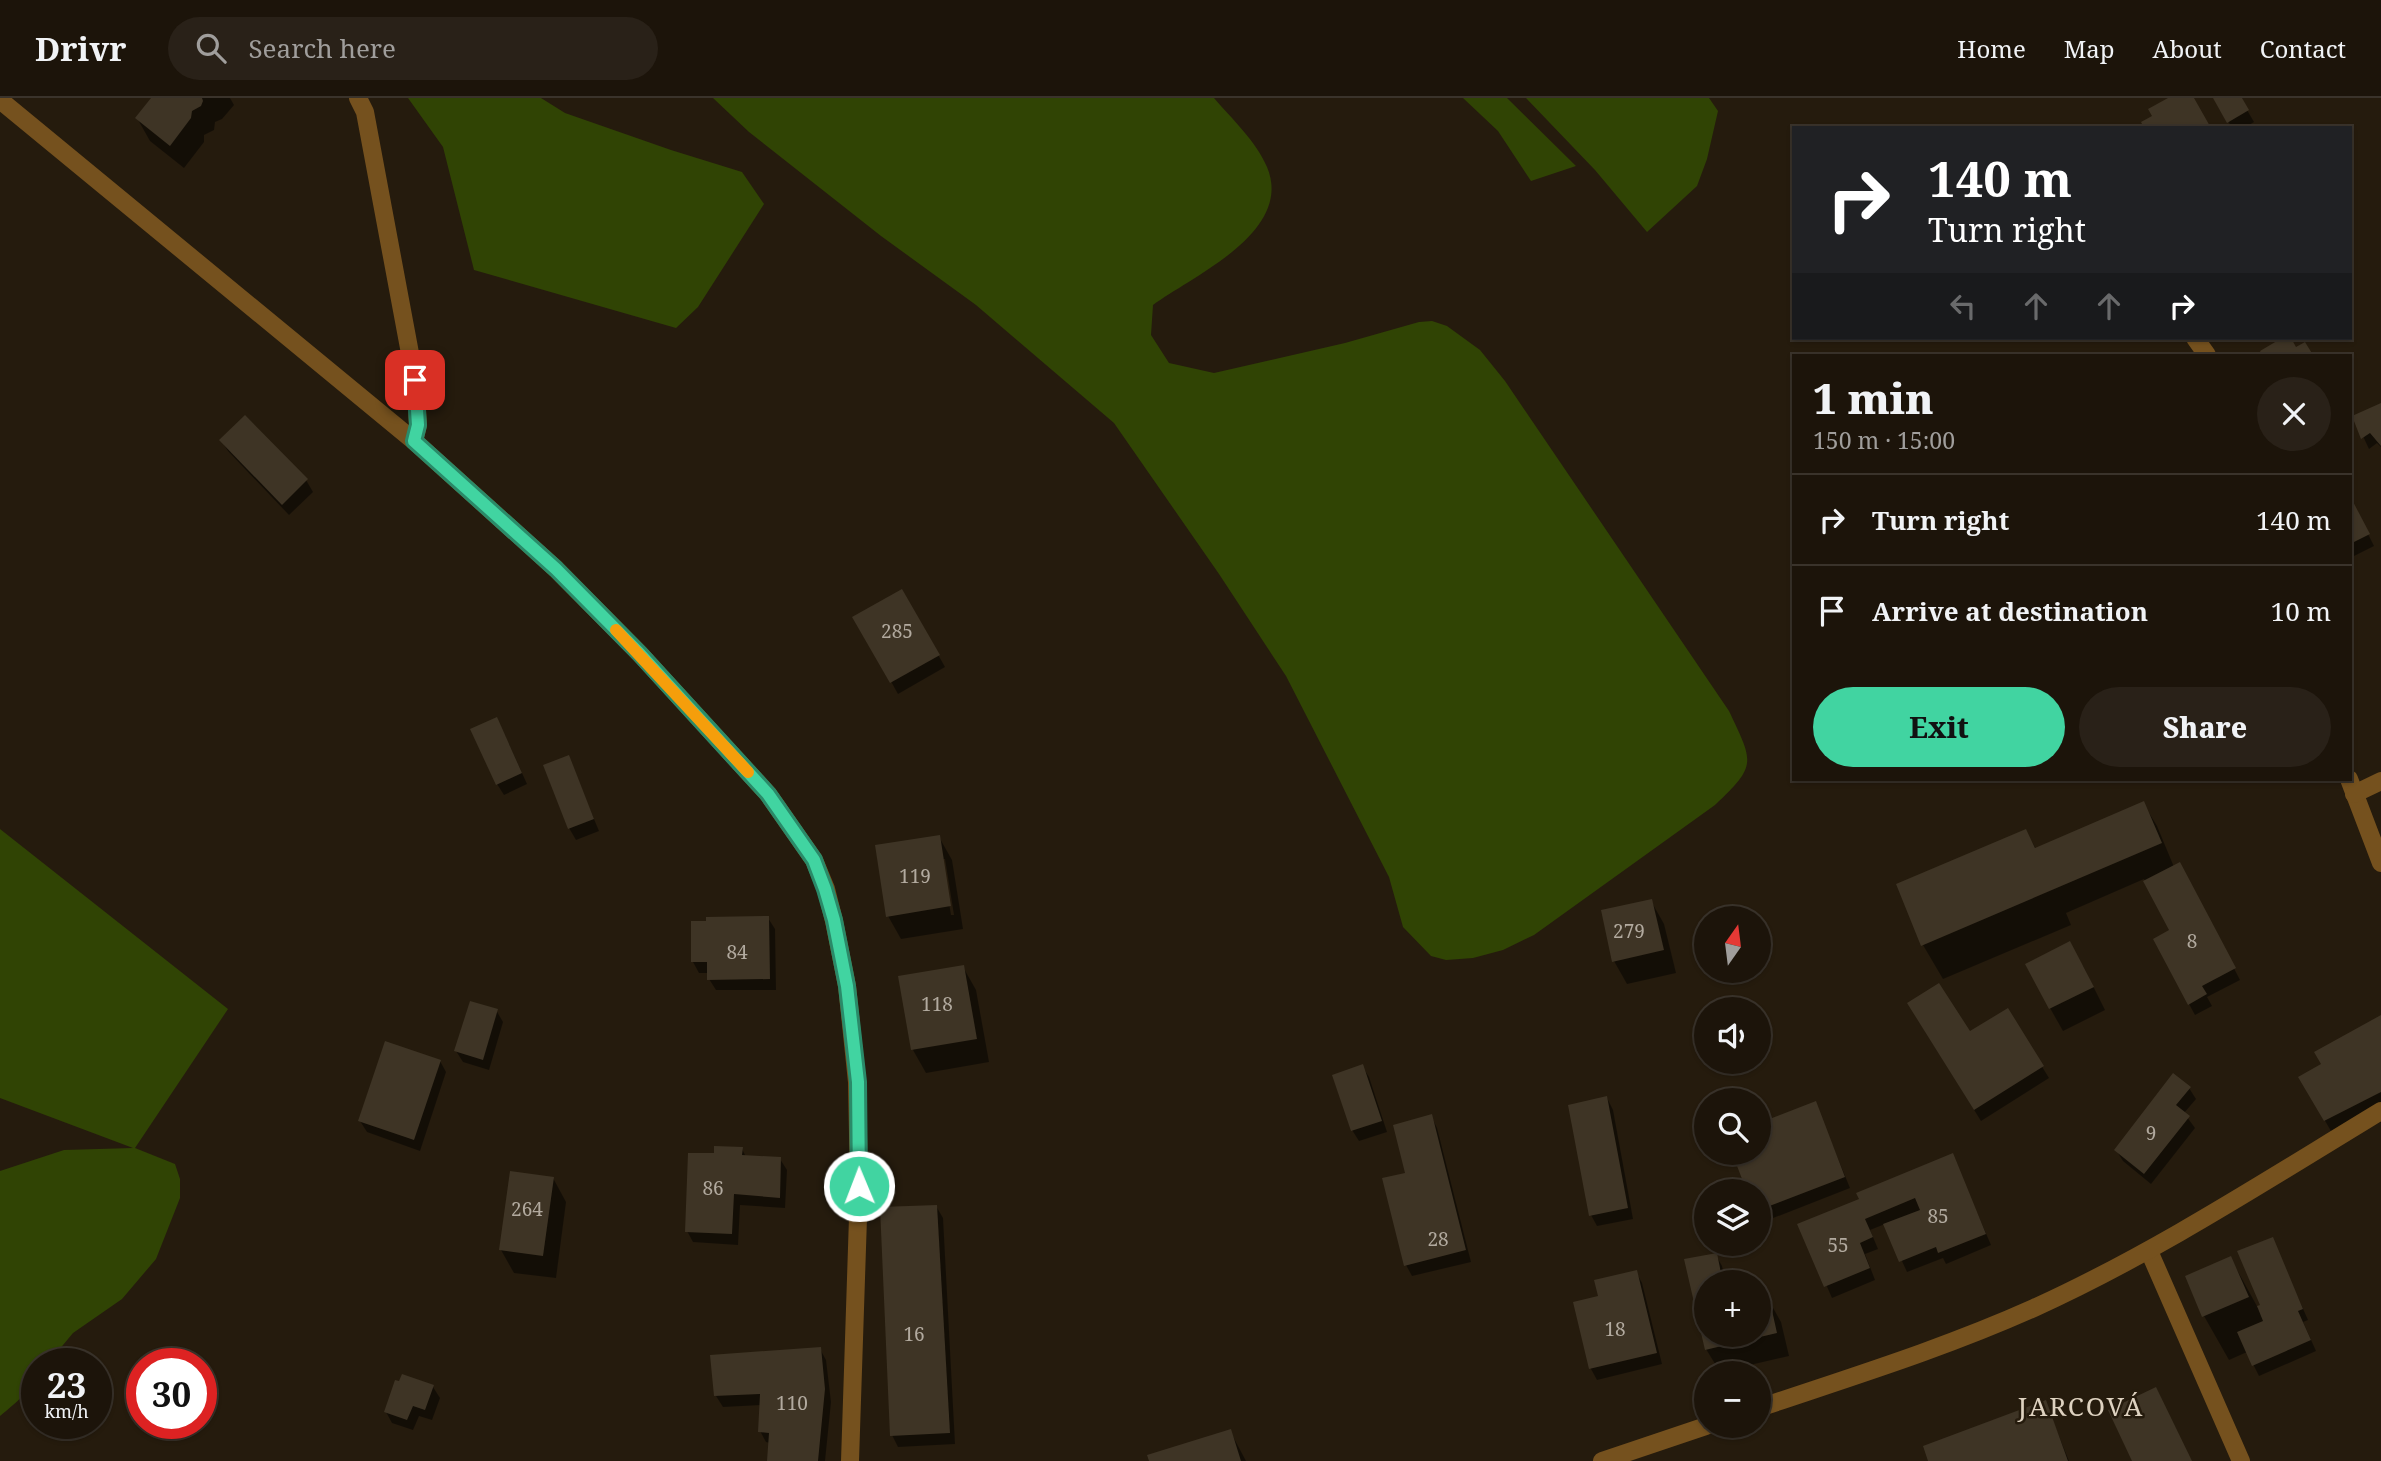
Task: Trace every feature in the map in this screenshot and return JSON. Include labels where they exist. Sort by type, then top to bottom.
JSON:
[{"type":"street","points":[[358,98],[365,112],[415,380],[418,425],[414,441]]},
{"type":"street","points":[[0,100],[414,441],[556,569],[640,654],[768,794],[814,860],[834,920],[847,986],[858,1082],[859,1186],[850,1461]]},
{"type":"street","points":[[2381,781],[2351,786],[2381,863]]},
{"type":"street","points":[[1771,1404],[2033,1308],[2149,1251],[2381,1111]]},
{"type":"street","points":[[2149,1251],[2241,1461]]},
{"type":"street","points":[[1602,1461],[1694,1430]]},
{"type":"green space","points":[[408,98],[541,98],[565,113],[742,172],[764,204],[698,307],[676,328],[474,270],[443,147]]},
{"type":"green space","points":[[713,98],[1214,98],[1257,148],[1267,167],[1272,190],[1266,212],[1254,231],[1236,249],[1153,305],[1151,335],[1169,363],[1214,373],[1432,321],[1447,326],[1480,350],[1505,381],[1729,711],[1746,753],[1745,771],[1739,781],[1715,805],[1534,935],[1503,950],[1473,958],[1446,960],[1431,956],[1403,927],[1389,877],[1286,676],[1114,423],[976,305],[881,236],[749,132]]},
{"type":"green space","points":[[1463,98],[1507,98],[1576,166],[1531,181],[1498,131]]},
{"type":"green space","points":[[1526,98],[1709,98],[1718,111],[1707,159],[1697,186],[1647,232],[1595,170]]},
{"type":"green space","points":[[0,829],[228,1009],[135,1148],[175,1164],[180,1179],[180,1198],[156,1259],[122,1299],[73,1333],[60,1348],[21,1348],[21,1398],[0,1416],[0,1171],[64,1150],[133,1148],[0,1098]]},
{"type":"building","points":[[151,98],[202,98],[203,101],[201,106],[192,111],[191,118],[170,146],[135,118]]},
{"type":"building","points":[[2168,98],[2194,98],[2210,126],[2143,126],[2141,122],[2152,116],[2148,109]]},
{"type":"building","points":[[2213,98],[2242,98],[2249,110],[2227,123]]},
{"type":"building","points":[[2279,340],[2292,340],[2296,347],[2305,342],[2312,354],[2262,354],[2260,351]]},
{"type":"building","points":[[2381,403],[2381,446],[2370,433],[2361,439],[2352,416]]},
{"type":"building","points":[[245,415],[308,479],[282,505],[219,440]]},
{"type":"building","points":[[2352,500],[2370,534],[2352,543]]},
{"type":"building","points":[[902,589],[940,655],[890,683],[852,617]]},
{"type":"building","points":[[497,717],[522,773],[496,785],[470,729]]},
{"type":"building","points":[[569,755],[594,819],[568,829],[543,765]]},
{"type":"building","points":[[2144,801],[2162,843],[1921,946],[1896,884],[2026,829],[2035,848]]},
{"type":"building","points":[[940,835],[951,906],[886,917],[875,845]]},
{"type":"building","points":[[2180,862],[2236,968],[2202,986],[2207,994],[2188,1005],[2153,939],[2169,930],[2143,881]]},
{"type":"building","points":[[1652,899],[1664,950],[1612,962],[1601,910]]},
{"type":"building","points":[[769,916],[770,979],[707,980],[707,962],[691,962],[691,921],[706,921],[706,917]]},
{"type":"building","points":[[2070,941],[2094,987],[2049,1009],[2025,964]]},
{"type":"building","points":[[964,965],[977,1039],[911,1050],[898,976]]},
{"type":"building","points":[[1939,983],[1970,1031],[2008,1008],[2044,1066],[1974,1110],[1907,1003]]},
{"type":"building","points":[[470,1001],[498,1009],[483,1060],[454,1051]]},
{"type":"building","points":[[2381,1015],[2381,1092],[2324,1121],[2298,1077],[2321,1064],[2314,1052]]},
{"type":"building","points":[[385,1041],[441,1060],[414,1140],[358,1121]]},
{"type":"building","points":[[1363,1064],[1382,1121],[1351,1131],[1332,1075]]},
{"type":"building","points":[[2173,1073],[2191,1087],[2176,1105],[2190,1116],[2144,1174],[2114,1150]]},
{"type":"building","points":[[1607,1096],[1628,1208],[1589,1216],[1568,1105]]},
{"type":"building","points":[[1816,1101],[1845,1177],[1771,1205],[1771,1179],[1742,1179],[1737,1165],[1771,1165],[1771,1118]]},
{"type":"building","points":[[1432,1114],[1466,1250],[1404,1266],[1382,1178],[1405,1173],[1393,1125]]},
{"type":"building","points":[[714,1146],[743,1147],[742,1155],[781,1157],[780,1198],[734,1194],[732,1234],[685,1232],[688,1153],[714,1153]]},
{"type":"building","points":[[1953,1153],[1986,1234],[1938,1253],[1936,1247],[1899,1262],[1883,1224],[1920,1210],[1915,1198],[1865,1219],[1873,1237],[1860,1243],[1870,1268],[1824,1287],[1797,1224],[1859,1199],[1856,1193]]},
{"type":"building","points":[[510,1171],[554,1177],[543,1256],[499,1250]]},
{"type":"building","points":[[937,1205],[950,1433],[890,1436],[880,1207]]},
{"type":"building","points":[[2273,1237],[2303,1309],[2298,1311],[2311,1340],[2252,1366],[2237,1332],[2263,1321],[2257,1306],[2260,1305],[2237,1251]]},
{"type":"building","points":[[1718,1256],[1720,1270],[1694,1270],[1694,1302],[1684,1259]]},
{"type":"building","points":[[2231,1256],[2249,1297],[2202,1317],[2185,1276]]},
{"type":"building","points":[[1637,1270],[1657,1353],[1589,1369],[1573,1302],[1598,1296],[1594,1280]]},
{"type":"building","points":[[1771,1306],[1777,1333],[1771,1334]]},
{"type":"building","points":[[821,1347],[825,1389],[818,1461],[767,1461],[769,1433],[758,1432],[760,1394],[714,1396],[710,1355]]},
{"type":"building","points":[[402,1374],[434,1385],[425,1410],[413,1406],[407,1420],[384,1412],[395,1380],[399,1381]]},
{"type":"building","points":[[2156,1387],[2192,1461],[2132,1461],[2108,1410]]},
{"type":"building","points":[[2046,1400],[2068,1461],[1928,1461],[1923,1446]]},
{"type":"building","points":[[1231,1429],[1241,1461],[1149,1461],[1147,1455]]},
{"type":"slow traffic","points":[[616,630],[748,772]]},
{"type":"district","name":"JARCOVÁ","points":[[2081,1406]]},
{"type":"route","points":[[415,380],[418,425],[414,441],[556,569],[640,654],[768,794],[814,860],[834,920],[847,986],[858,1082],[859,1186]]}]
